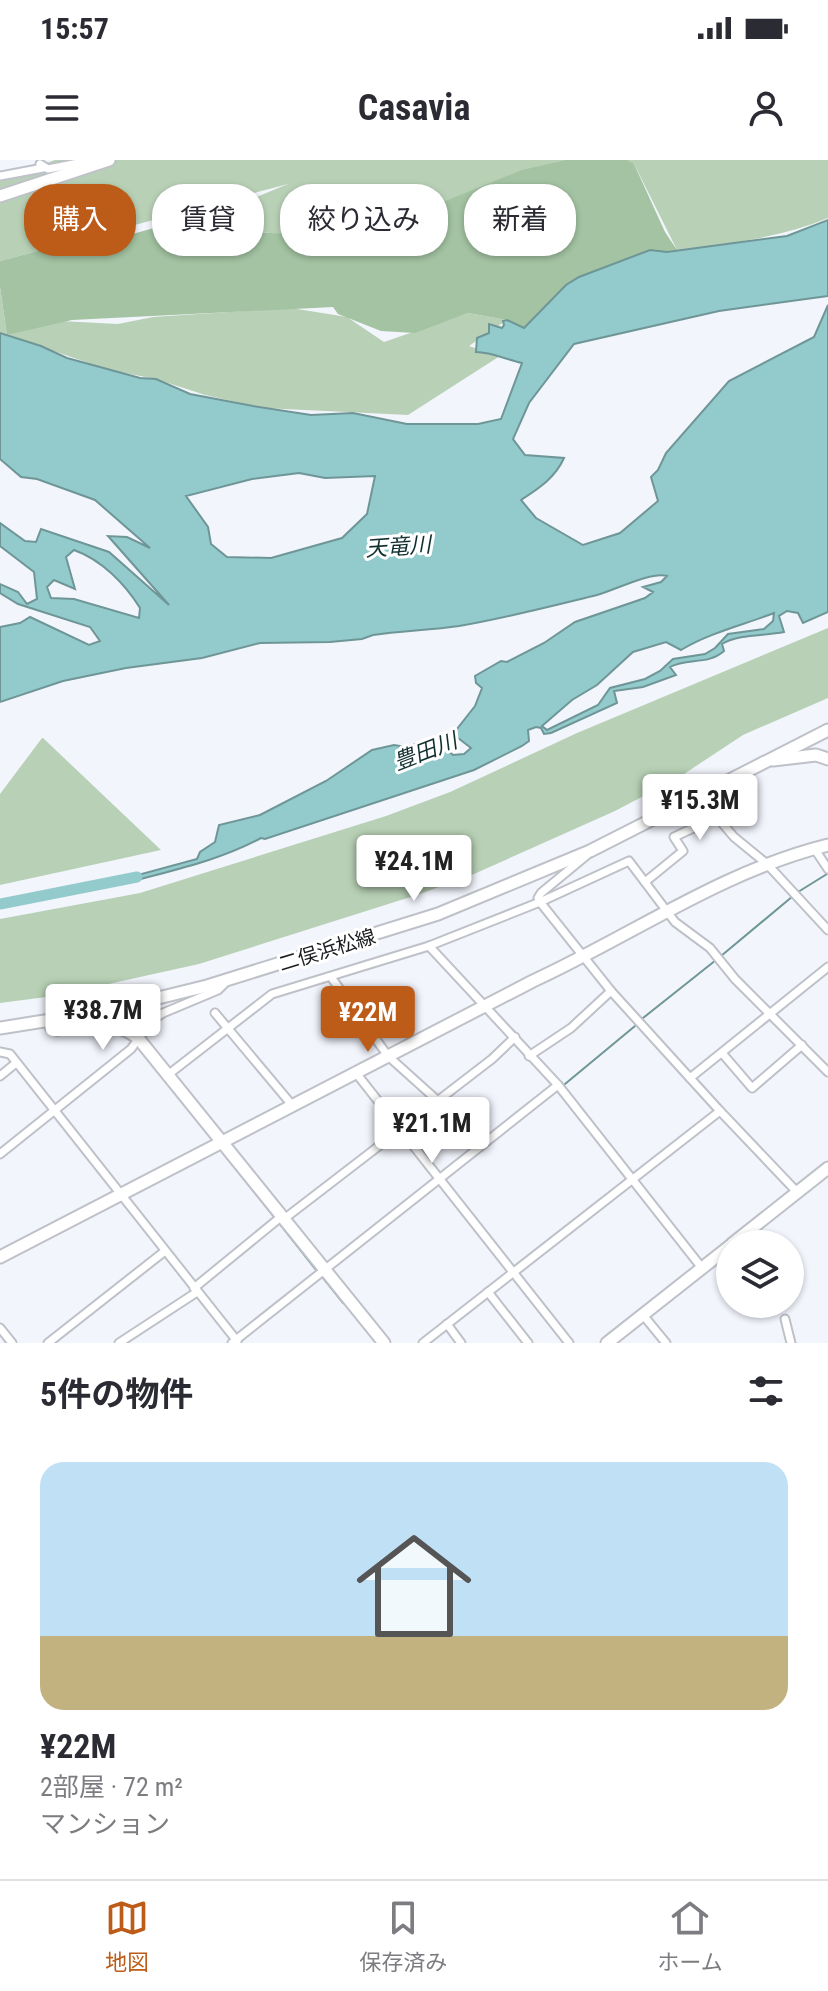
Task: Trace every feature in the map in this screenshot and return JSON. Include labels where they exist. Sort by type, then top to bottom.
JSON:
[{"type":"street","points":[[0,176],[53,160]]},
{"type":"street","points":[[38,184],[109,160]]},
{"type":"street","points":[[41,164],[88,161],[96,165]]},
{"type":"street","points":[[0,196],[24,188]]},
{"type":"street","name":"二俣浜松線","points":[[0,1028],[101,1012],[229,980],[438,914],[590,851],[828,730]]},
{"type":"street","name":"二俣浜松線","points":[[768,761],[816,755],[828,759]]},
{"type":"street","points":[[645,882],[683,851],[674,837],[717,817],[734,837],[767,864],[828,930]]},
{"type":"street","points":[[0,1257],[726,881],[828,845]]},
{"type":"street","points":[[814,848],[828,869]]},
{"type":"street","points":[[590,851],[541,893],[538,898],[540,902],[611,991],[797,1192]]},
{"type":"street","points":[[169,1074],[272,994],[429,946],[540,902],[629,861],[675,922],[718,959],[827,1069]]},
{"type":"street","points":[[429,946],[558,1085],[702,1268]]},
{"type":"street","points":[[690,1078],[828,967]]},
{"type":"street","points":[[331,977],[388,1056],[438,1101]]},
{"type":"street","points":[[0,1154],[131,1049],[152,1020],[218,990],[229,980]]},
{"type":"street","points":[[529,1056],[571,1028],[611,991]]},
{"type":"street","points":[[215,1013],[292,1105]]},
{"type":"street","points":[[50,1021],[51,1026],[57,1029],[110,1024],[138,1038],[222,1140],[280,1219],[384,1343]]},
{"type":"street","points":[[119,1343],[196,1290],[280,1219],[438,1101],[515,1037]]},
{"type":"street","points":[[722,1053],[752,1088],[802,1045]]},
{"type":"street","points":[[0,1052],[10,1054],[235,1342],[558,1085]]},
{"type":"street","points":[[0,1076],[16,1063]]},
{"type":"street","points":[[356,1073],[569,1343]]},
{"type":"street","points":[[423,1343],[720,1111]]},
{"type":"street","points":[[750,1230],[797,1192],[826,1175]]},
{"type":"street","points":[[48,1343],[165,1251]]},
{"type":"street","points":[[607,1343],[716,1257]]},
{"type":"street","points":[[488,1292],[528,1343]]},
{"type":"street","points":[[643,1315],[666,1343]]},
{"type":"street","points":[[785,1319],[791,1343]]},
{"type":"street","points":[[447,1324],[461,1343]]},
{"type":"street","points":[[0,1328],[12,1343]]},
{"type":"green space","points":[[55,160],[828,160],[828,218],[735,243],[677,250],[634,164],[536,184],[464,184],[464,199],[448,202],[448,184],[280,184],[264,190],[264,184],[152,184],[152,220],[136,225],[136,184],[24,184],[24,255],[0,261],[0,180]]},
{"type":"green space","points":[[566,160],[627,160],[634,164],[665,232],[677,250],[633,256],[524,329],[507,320],[468,313],[415,333],[381,331],[338,314],[333,307],[72,320],[7,335],[0,287],[0,261],[24,255],[136,256],[136,233],[152,229],[152,256],[264,256],[264,232],[280,234],[280,256],[448,256],[448,200],[464,193],[464,256],[576,256],[576,184],[487,184],[522,170]]},
{"type":"green space","points":[[280,187],[280,235],[264,232],[264,194]]},
{"type":"green space","points":[[0,287],[7,335],[0,336]]},
{"type":"green space","points":[[291,308],[347,317],[384,342],[468,313],[507,320],[469,346],[500,356],[408,415],[263,408],[205,395],[156,379],[109,370],[7,335],[61,321],[118,324],[153,317]]},
{"type":"green space","points":[[828,628],[828,698],[743,735],[678,778],[615,811],[474,874],[420,894],[199,964],[54,996],[0,1003],[0,919],[140,893],[386,816],[450,792],[577,733]]},
{"type":"green space","points":[[42,738],[161,850],[0,885],[0,794]]},
{"type":"water","name":"天竜川","points":[[828,220],[828,296],[719,311],[574,344],[529,403],[513,439],[525,455],[564,458],[551,477],[521,500],[536,518],[583,545],[620,533],[658,501],[651,477],[666,453],[729,381],[814,337],[828,305],[828,612],[803,623],[798,613],[787,611],[779,616],[784,632],[729,641],[722,644],[724,651],[717,656],[670,667],[676,675],[643,687],[614,691],[617,703],[551,733],[544,734],[541,728],[536,727],[528,730],[529,741],[474,770],[261,838],[212,859],[126,883],[123,879],[197,859],[200,852],[215,842],[219,825],[260,815],[326,781],[372,750],[394,745],[406,747],[421,742],[440,744],[453,755],[464,754],[471,748],[453,734],[475,706],[482,688],[476,683],[475,676],[544,643],[575,622],[645,598],[653,592],[643,587],[661,582],[667,576],[652,576],[597,595],[477,623],[330,642],[260,643],[202,658],[126,668],[63,681],[0,702],[0,627],[20,623],[30,617],[89,645],[100,641],[90,627],[18,604],[0,593],[0,584],[18,592],[27,604],[37,599],[34,572],[0,546],[0,523],[25,541],[36,542],[41,529],[109,552],[169,605],[108,536],[127,537],[150,548],[95,500],[37,479],[21,477],[0,459],[0,333],[67,358],[140,378],[156,379],[190,394],[253,406],[311,415],[353,413],[407,424],[478,424],[501,419],[522,363],[476,352],[477,338],[489,333],[489,324],[502,328],[503,321],[507,320],[524,328],[566,285],[650,250],[667,252],[787,236]],"holes":[[[299,473],[325,478],[375,476],[367,514],[342,538],[271,558],[227,557],[211,544],[208,527],[186,496],[252,479]],[[74,550],[103,566],[134,599],[140,608],[139,618],[74,599],[51,598],[47,587],[54,580],[75,589],[66,557]],[[774,613],[773,621],[764,629],[728,634],[705,654],[673,659],[645,679],[610,688],[598,705],[547,730],[542,726],[572,700],[597,685],[633,652],[666,642],[681,650]]]},
{"type":"waterway","points":[[798,892],[827,874]]},
{"type":"waterway","name":"豊田川","points":[[0,904],[137,877]]},
{"type":"waterway","points":[[721,956],[793,896]]},
{"type":"waterway","points":[[643,1018],[716,960]]},
{"type":"waterway","points":[[565,1084],[635,1026]]},
{"type":"waterway","points":[[441,1104],[476,1145]]},
{"type":"waterway","points":[[224,1154],[275,1218]]},
{"type":"waterway","points":[[319,1188],[336,1175]]},
{"type":"waterway","points":[[279,1223],[316,1270]]},
{"type":"waterway","points":[[323,1278],[343,1303],[346,1302]]}]
